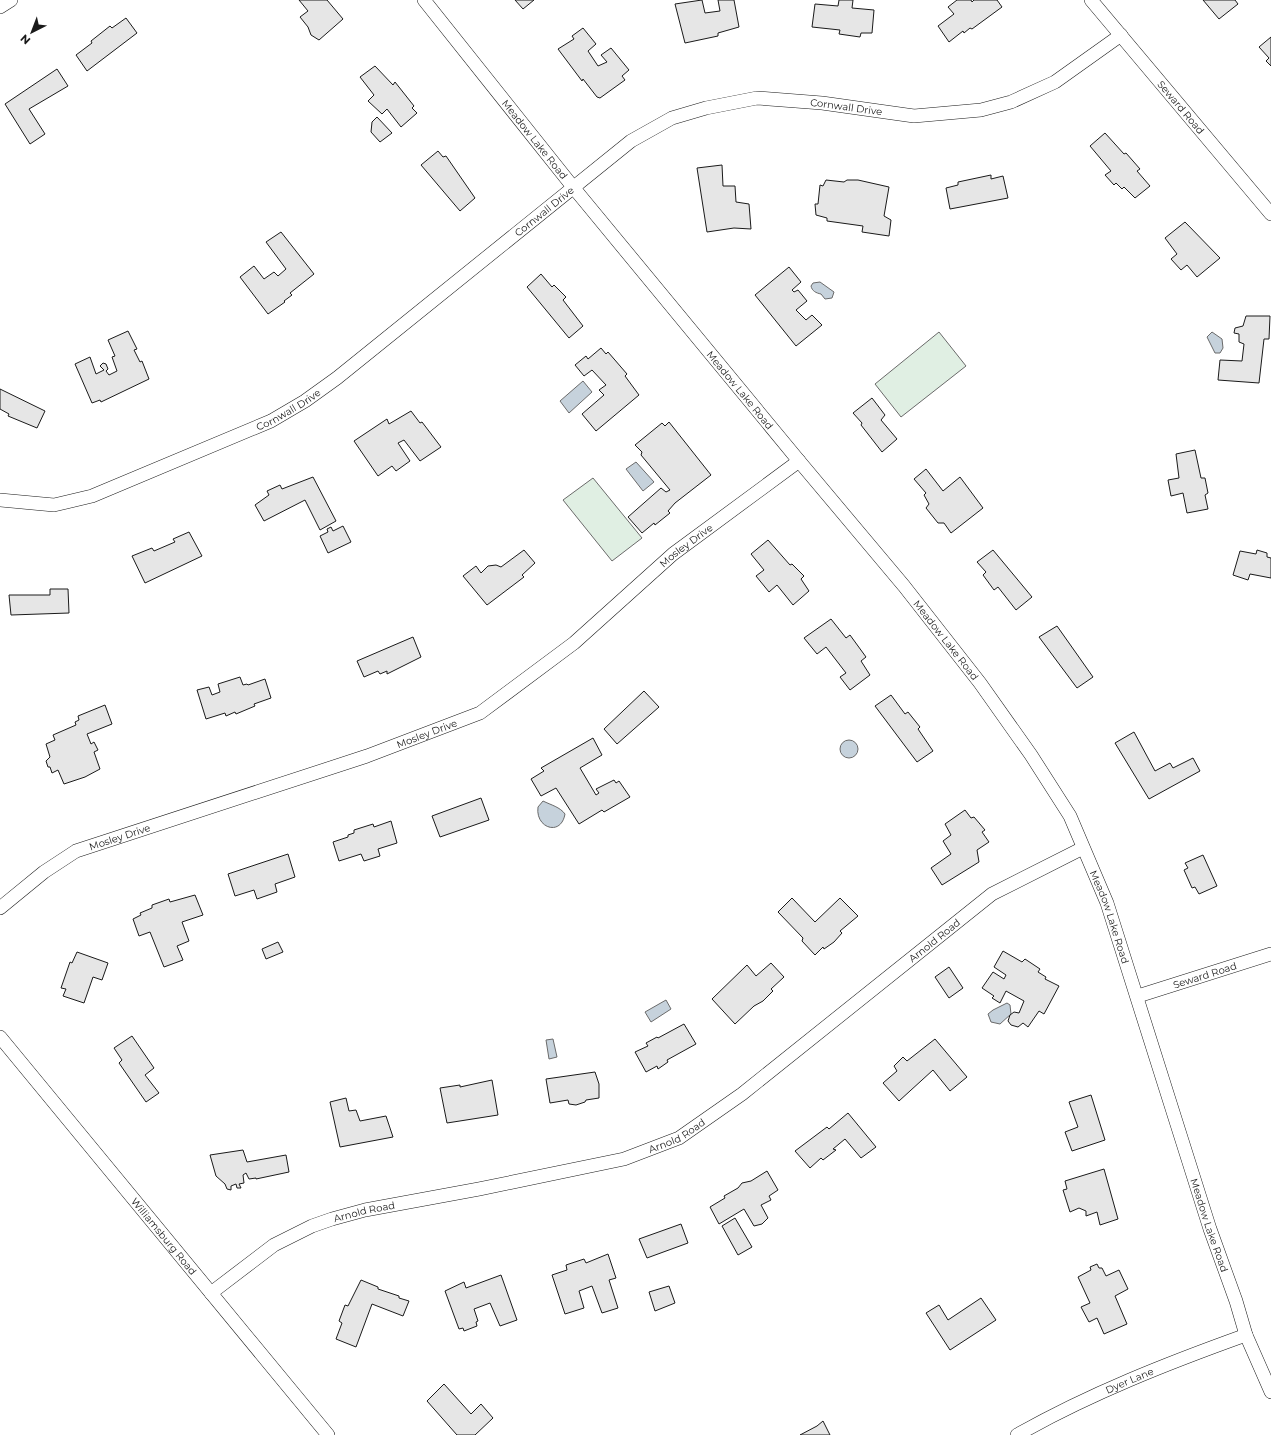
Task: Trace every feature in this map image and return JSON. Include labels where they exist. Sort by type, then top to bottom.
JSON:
[{"type":"street","points":[[0,7],[11,0]]},
{"type":"street","name":"Meadow Lake Road","points":[[424,0],[573,187],[904,586],[980,683],[1032,754],[1070,816],[1107,903],[1138,996],[1210,1229],[1236,1301],[1246,1335],[1271,1392]]},
{"type":"street","name":"Seward Road","points":[[1091,0],[1271,214]]},
{"type":"street","name":"Cornwall Drive","points":[[0,500],[54,505],[92,496],[271,421],[305,401],[337,378],[631,141],[672,118],[706,108],[757,98],[822,103],[914,116],[981,110],[1011,102],[1055,82],[1121,35]]},
{"type":"street","name":"Mosley Drive","points":[[0,908],[44,872],[76,851],[367,756],[480,713],[574,643],[673,554],[799,461]]},
{"type":"street","name":"Arnold Road","points":[[211,1293],[274,1245],[325,1221],[365,1210],[479,1189],[624,1159],[679,1138],[742,1094],[992,894],[1083,848]]},
{"type":"street","name":"Seward Road","points":[[1138,996],[1271,954]]},
{"type":"street","name":"Williamsburg Road","points":[[0,1037],[328,1435]]},
{"type":"street","name":"Dyer Lane","points":[[1017,1435],[1058,1412],[1189,1356],[1246,1335]]},
{"type":"green space","points":[[939,332],[966,366],[901,417],[875,384]]},
{"type":"green space","points":[[593,478],[642,538],[612,561],[563,500]]},
{"type":"shaded area","points":[[820,282],[834,292],[832,298],[825,299],[821,294],[812,289],[811,286],[813,283]]},
{"type":"shaded area","points":[[1212,332],[1222,339],[1223,348],[1220,353],[1215,353],[1207,337]]},
{"type":"shaded area","points":[[583,381],[592,392],[569,413],[560,401]]},
{"type":"shaded area","points":[[636,462],[654,482],[643,491],[626,469]]},
{"type":"shaded area","points":[[849,740],[855,743],[858,749],[855,755],[849,758],[843,755],[840,749],[843,743]]},
{"type":"shaded area","points":[[543,801],[558,808],[565,814],[563,821],[559,826],[549,827],[544,825],[540,820],[538,807]]},
{"type":"shaded area","points":[[666,1000],[671,1009],[651,1022],[645,1012]]},
{"type":"shaded area","points":[[1007,1003],[1010,1005],[1011,1014],[1000,1024],[991,1022],[988,1014]]},
{"type":"shaded area","points":[[553,1039],[557,1057],[549,1059],[546,1040]]},
{"type":"building","points":[[299,0],[327,0],[343,19],[319,40],[311,35],[308,27],[300,17],[308,11]]},
{"type":"building","points":[[515,0],[534,0],[523,9]]},
{"type":"building","points":[[702,0],[705,13],[720,11],[718,0],[734,0],[739,27],[718,33],[718,36],[685,43],[675,4]]},
{"type":"building","points":[[839,0],[853,0],[852,8],[874,10],[872,33],[861,33],[860,37],[839,34],[840,30],[812,27],[815,4],[838,6]]},
{"type":"building","points":[[957,0],[971,0],[972,2],[974,0],[997,0],[1002,7],[972,29],[970,28],[964,33],[963,31],[949,42],[938,26],[954,14],[948,7]]},
{"type":"building","points":[[1203,0],[1235,0],[1238,4],[1219,19]]},
{"type":"building","points":[[126,18],[137,33],[87,71],[76,55],[92,43],[91,41],[110,26],[112,28]]},
{"type":"building","points":[[583,28],[596,44],[588,51],[598,66],[607,62],[601,55],[611,48],[629,70],[622,76],[625,80],[600,98],[597,97],[583,79],[582,81],[558,49],[574,39],[572,36]]},
{"type":"building","points":[[1271,37],[1271,66],[1266,61],[1269,58],[1259,47]]},
{"type":"building","points":[[375,66],[393,85],[395,82],[414,106],[412,108],[417,113],[401,127],[387,109],[382,114],[368,101],[374,95],[360,77]]},
{"type":"building","points":[[57,69],[68,86],[29,109],[45,134],[30,144],[5,104]]},
{"type":"building","points":[[377,117],[392,133],[380,142],[371,132],[372,122]]},
{"type":"building","points":[[1105,133],[1140,169],[1137,171],[1150,186],[1135,198],[1124,187],[1122,189],[1116,183],[1114,185],[1105,175],[1111,171],[1090,146]]},
{"type":"building","points":[[438,151],[443,157],[446,156],[475,198],[460,211],[421,165]]},
{"type":"building","points":[[722,165],[723,186],[735,186],[736,202],[749,204],[751,229],[734,228],[707,232],[697,168]]},
{"type":"building","points":[[991,175],[991,179],[1003,176],[1008,198],[950,209],[946,188],[958,185],[958,182]]},
{"type":"building","points":[[826,180],[844,182],[847,180],[858,180],[889,187],[884,216],[891,220],[889,236],[862,232],[863,226],[827,221],[827,218],[816,215],[815,204],[818,204],[820,185],[823,186]]},
{"type":"building","points":[[1185,222],[1220,258],[1197,277],[1187,265],[1181,270],[1171,259],[1177,254],[1165,238]]},
{"type":"building","points":[[281,232],[314,274],[290,293],[292,295],[284,301],[285,302],[268,314],[240,277],[254,266],[264,279],[274,272],[278,276],[286,269],[266,242]]},
{"type":"building","points":[[789,267],[801,282],[792,290],[794,292],[798,290],[807,301],[796,310],[806,320],[812,315],[822,325],[796,346],[755,295]]},
{"type":"building","points":[[541,274],[552,287],[554,285],[566,297],[563,300],[583,326],[569,338],[527,287]]},
{"type":"building","points":[[1246,316],[1270,316],[1269,339],[1264,339],[1259,383],[1218,380],[1220,360],[1242,361],[1244,344],[1239,342],[1239,334],[1234,333],[1235,328],[1243,326]]},
{"type":"building","points":[[128,331],[137,349],[134,350],[140,362],[142,361],[149,379],[101,402],[100,400],[92,403],[75,364],[90,357],[96,374],[104,370],[100,366],[103,363],[106,364],[108,369],[106,371],[109,375],[117,371],[112,357],[115,356],[108,340]]},
{"type":"building","points":[[601,348],[606,354],[608,352],[627,374],[625,376],[639,395],[596,431],[582,414],[604,395],[599,390],[606,385],[592,370],[584,376],[575,365],[586,356],[588,359]]},
{"type":"building","points":[[0,389],[45,411],[37,428],[8,416],[9,414],[0,409]]},
{"type":"building","points":[[872,398],[885,415],[881,420],[897,439],[882,452],[861,425],[862,423],[853,413]]},
{"type":"building","points":[[411,411],[420,423],[422,422],[441,447],[420,461],[404,440],[398,443],[410,461],[396,471],[392,466],[378,476],[354,441],[387,419],[389,424]]},
{"type":"building","points":[[669,422],[711,475],[675,503],[668,511],[670,513],[642,533],[628,517],[661,488],[666,492],[670,490],[641,455],[642,452],[635,445],[662,423],[665,426]]},
{"type":"building","points":[[1195,450],[1201,478],[1205,478],[1208,493],[1205,495],[1208,509],[1187,513],[1183,493],[1171,496],[1168,480],[1179,478],[1176,454]]},
{"type":"building","points":[[926,469],[943,491],[960,477],[983,508],[951,533],[944,523],[938,523],[926,508],[929,504],[924,495],[926,493],[914,479]]},
{"type":"building","points":[[313,477],[336,521],[320,530],[305,500],[264,521],[255,505],[269,495],[267,491],[280,485],[282,489]]},
{"type":"building","points":[[343,526],[351,542],[328,553],[320,536],[328,532],[327,529],[331,527],[333,531]]},
{"type":"building","points":[[189,532],[202,556],[145,583],[132,556],[152,548],[154,551],[175,542],[173,539]]},
{"type":"building","points":[[768,540],[790,565],[792,564],[804,576],[801,579],[809,591],[793,605],[777,585],[769,592],[756,576],[764,570],[751,554]]},
{"type":"building","points":[[524,550],[535,563],[522,575],[524,577],[487,605],[463,576],[476,566],[481,573],[488,566],[496,565],[501,567]]},
{"type":"building","points":[[993,550],[1032,597],[1016,610],[998,587],[994,590],[983,575],[986,572],[977,562]]},
{"type":"building","points":[[1257,550],[1267,553],[1267,557],[1271,558],[1271,578],[1250,574],[1248,580],[1233,575],[1240,551],[1256,554]]},
{"type":"building","points":[[50,589],[68,589],[69,613],[11,615],[9,595],[50,595]]},
{"type":"building","points":[[831,619],[846,638],[850,635],[866,657],[861,661],[870,675],[850,690],[840,677],[846,673],[826,647],[817,654],[804,638]]},
{"type":"building","points":[[1057,626],[1093,677],[1077,688],[1039,637]]},
{"type":"building","points":[[413,637],[421,657],[387,674],[387,671],[380,674],[378,671],[364,677],[357,661]]},
{"type":"building","points":[[240,677],[243,685],[248,685],[265,679],[271,698],[254,704],[255,706],[236,714],[235,712],[226,716],[225,713],[206,719],[197,690],[209,687],[212,695],[220,692],[218,684]]},
{"type":"building","points":[[644,691],[659,707],[617,744],[604,729]]},
{"type":"building","points":[[891,695],[905,714],[908,712],[920,727],[918,729],[933,751],[917,762],[875,706]]},
{"type":"building","points":[[105,705],[112,724],[87,734],[91,744],[94,742],[98,750],[94,752],[100,769],[85,777],[64,784],[58,770],[52,773],[50,767],[48,767],[46,761],[50,757],[46,744],[55,740],[53,735],[76,725],[75,722],[79,720],[78,716]]},
{"type":"building","points":[[1134,732],[1155,771],[1170,763],[1173,768],[1193,758],[1200,771],[1149,799],[1115,743]]},
{"type":"building","points":[[593,738],[602,755],[580,768],[596,795],[599,793],[596,789],[614,780],[616,783],[619,781],[630,797],[604,812],[602,810],[579,824],[556,788],[541,796],[531,779],[544,771],[541,768]]},
{"type":"building","points":[[481,798],[489,820],[440,837],[432,816]]},
{"type":"building","points":[[965,810],[971,818],[974,817],[985,830],[982,832],[989,842],[977,850],[979,862],[942,885],[931,868],[951,854],[943,841],[951,835],[945,824]]},
{"type":"building","points":[[391,821],[397,843],[378,849],[380,856],[364,861],[361,854],[339,861],[333,842],[348,837],[348,835],[354,833],[354,830],[373,824],[374,827]]},
{"type":"building","points":[[288,854],[295,877],[275,884],[277,892],[257,899],[254,890],[235,896],[228,874]]},
{"type":"building","points":[[1203,855],[1217,886],[1199,894],[1195,887],[1192,888],[1184,870],[1188,868],[1185,863]]},
{"type":"building","points":[[195,895],[203,915],[182,922],[189,941],[177,946],[183,960],[164,967],[150,932],[139,936],[133,919],[141,915],[140,913],[152,908],[152,905],[169,899],[170,902]]},
{"type":"building","points":[[792,898],[815,922],[840,898],[858,916],[840,931],[842,933],[834,942],[824,949],[823,947],[815,955],[802,941],[803,938],[778,912]]},
{"type":"building","points":[[278,942],[283,952],[266,959],[262,949]]},
{"type":"building","points":[[1003,951],[1022,962],[1025,959],[1040,969],[1038,972],[1046,977],[1045,979],[1059,986],[1044,1014],[1039,1011],[1028,1027],[1023,1023],[1018,1027],[1011,1025],[1008,1021],[1010,1015],[1014,1012],[1019,1013],[1024,1001],[1006,991],[1000,1003],[992,998],[994,996],[982,988],[993,972],[1004,979],[1006,975],[994,967]]},
{"type":"building","points":[[77,952],[108,963],[102,980],[93,977],[84,1003],[63,996],[66,989],[61,988],[70,962],[72,963]]},
{"type":"building","points":[[771,963],[784,977],[771,989],[773,991],[763,1001],[754,1006],[735,1024],[712,999],[747,965],[756,976]]},
{"type":"building","points":[[949,967],[963,988],[949,998],[935,977]]},
{"type":"building","points":[[684,1024],[696,1044],[667,1060],[668,1062],[658,1069],[657,1066],[646,1072],[635,1052],[648,1046],[646,1043]]},
{"type":"building","points":[[132,1036],[154,1068],[145,1075],[159,1093],[146,1102],[119,1063],[122,1060],[114,1048]]},
{"type":"building","points":[[935,1039],[967,1077],[950,1091],[933,1070],[899,1101],[883,1083],[897,1071],[894,1066],[903,1057],[907,1061]]},
{"type":"building","points":[[595,1072],[599,1084],[599,1098],[586,1100],[585,1102],[576,1105],[569,1104],[568,1100],[550,1103],[546,1079]]},
{"type":"building","points":[[492,1080],[498,1115],[447,1123],[440,1088],[460,1085],[460,1087]]},
{"type":"building","points":[[1091,1095],[1105,1140],[1072,1151],[1065,1132],[1078,1127],[1069,1102]]},
{"type":"building","points":[[346,1098],[349,1111],[356,1110],[360,1121],[386,1116],[393,1137],[340,1147],[330,1102]]},
{"type":"building","points":[[848,1113],[876,1147],[861,1158],[845,1139],[833,1149],[836,1150],[823,1160],[821,1158],[810,1168],[795,1151],[827,1127],[829,1129]]},
{"type":"building","points":[[243,1150],[247,1162],[286,1155],[289,1172],[256,1179],[249,1179],[246,1173],[243,1175],[244,1183],[239,1184],[241,1188],[237,1188],[236,1184],[231,1186],[231,1190],[227,1189],[225,1184],[216,1176],[210,1155]]},
{"type":"building","points":[[1104,1169],[1118,1219],[1100,1225],[1097,1212],[1086,1216],[1086,1211],[1079,1208],[1070,1212],[1063,1190],[1067,1189],[1065,1181]]},
{"type":"building","points":[[767,1171],[778,1190],[769,1196],[771,1200],[761,1205],[768,1218],[762,1224],[754,1226],[744,1209],[719,1224],[710,1207],[725,1198],[724,1196],[738,1188],[742,1183],[751,1181]]},
{"type":"building","points":[[735,1218],[752,1247],[738,1255],[722,1226]]},
{"type":"building","points":[[681,1224],[688,1243],[647,1258],[639,1239]]},
{"type":"building","points":[[608,1254],[616,1278],[609,1280],[618,1308],[602,1313],[592,1286],[579,1291],[584,1308],[565,1314],[552,1275],[567,1270],[566,1265],[584,1259],[586,1263]]},
{"type":"building","points":[[1097,1264],[1099,1268],[1102,1268],[1106,1276],[1119,1270],[1128,1289],[1115,1296],[1127,1324],[1104,1334],[1097,1318],[1089,1322],[1081,1307],[1090,1303],[1078,1277],[1091,1270],[1090,1267]]},
{"type":"building","points":[[501,1275],[517,1320],[500,1326],[490,1303],[474,1309],[478,1321],[476,1322],[477,1326],[464,1331],[463,1328],[459,1329],[445,1291],[464,1282],[466,1288]]},
{"type":"building","points":[[361,1280],[378,1287],[378,1289],[409,1301],[403,1316],[372,1304],[356,1347],[336,1339],[342,1323],[339,1321],[345,1305],[348,1306]]},
{"type":"building","points":[[669,1286],[675,1303],[655,1311],[649,1292]]},
{"type":"building","points":[[981,1298],[996,1320],[950,1350],[926,1313],[939,1305],[948,1320]]},
{"type":"building","points":[[444,1384],[471,1414],[481,1404],[493,1418],[475,1435],[457,1435],[427,1401]]},
{"type":"building","points":[[823,1421],[830,1435],[800,1435],[817,1426]]}]
